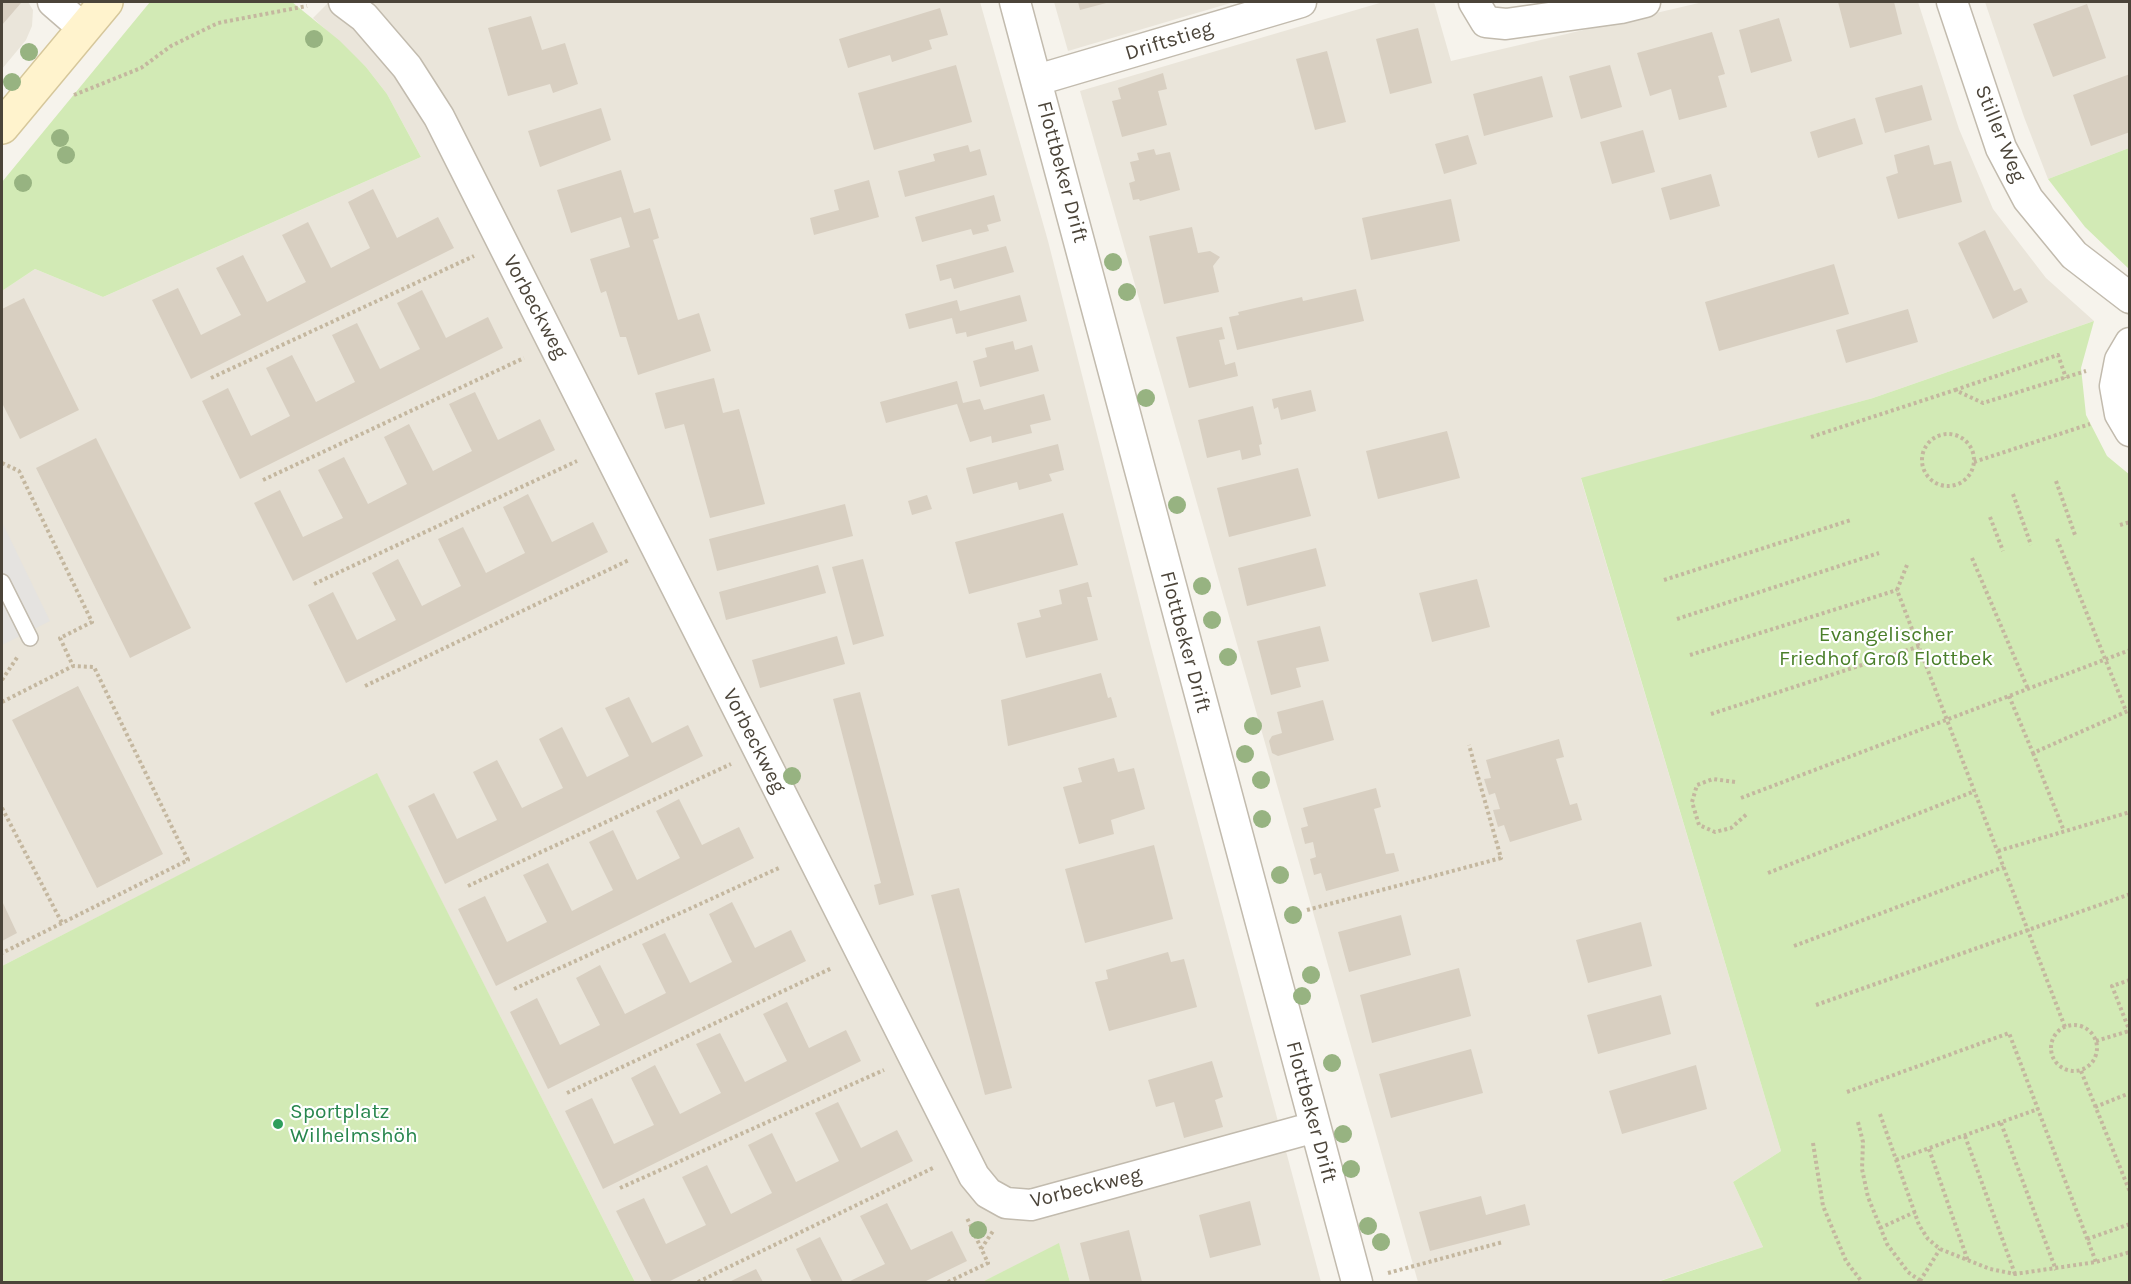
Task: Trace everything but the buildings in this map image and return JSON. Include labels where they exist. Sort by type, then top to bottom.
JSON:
[{"type":"street","points":[[54,2],[83,28]]},
{"type":"street","points":[[2,127],[106,2]]},
{"type":"street","name":"Vorbeckweg","points":[[344,2],[364,17],[407,67],[439,117],[974,1176],[988,1193],[1006,1203],[1031,1205],[1315,1127]]},
{"type":"street","name":"Flottbeker Drift","points":[[1015,2],[1357,1282]]},
{"type":"street","name":"Driftstieg","points":[[1037,80],[1301,2]]},
{"type":"street","points":[[1474,2],[1486,22],[1506,24],[1645,2]]},
{"type":"street","name":"Stiller Weg","points":[[1952,2],[2001,148],[2028,199],[2074,255],[2130,298]]},
{"type":"street","points":[[2125,351],[2115,386],[2125,423]]},
{"type":"lane","points":[[2,582],[30,638]]},
{"type":"path","points":[[69,96],[141,68],[171,46],[218,24],[307,6]]},
{"type":"path","points":[[211,378],[501,242]]},
{"type":"path","points":[[263,480],[555,344]]},
{"type":"path","points":[[1955,390],[1983,403],[2066,378],[2125,351]]},
{"type":"path","points":[[1811,437],[2058,355],[2066,378]]},
{"type":"path","points":[[1974,462],[2125,423]]},
{"type":"path","points":[[1946,435],[1957,436],[1966,442],[1972,451],[1974,462],[1971,472],[1964,481],[1954,486],[1941,486],[1929,479],[1922,467],[1922,454],[1927,444],[1936,438],[1946,435]]},
{"type":"path","points":[[314,584],[607,447]]},
{"type":"path","points":[[2,463],[19,471],[92,622],[60,638],[73,666]]},
{"type":"path","points":[[2056,481],[2075,535]]},
{"type":"path","points":[[2013,494],[2031,545]]},
{"type":"path","points":[[1990,517],[2003,551]]},
{"type":"path","points":[[1664,580],[1851,520]]},
{"type":"path","points":[[2120,525],[2130,522]]},
{"type":"path","points":[[2033,753],[2128,710],[2105,659],[2057,538]]},
{"type":"path","points":[[365,686],[657,547]]},
{"type":"path","points":[[1677,619],[1879,553]]},
{"type":"path","points":[[1972,558],[2028,689]]},
{"type":"path","points":[[1907,565],[1898,590],[2065,1027]]},
{"type":"path","points":[[1690,655],[1898,590]]},
{"type":"path","points":[[1711,714],[1920,646]]},
{"type":"path","points":[[1741,798],[2130,650]]},
{"type":"path","points":[[2,702],[73,666],[94,667],[188,860],[2,953]]},
{"type":"path","points":[[2009,696],[2064,831]]},
{"type":"path","points":[[1307,910],[1501,858],[1469,745]]},
{"type":"path","points":[[468,886],[758,750]]},
{"type":"path","points":[[1736,782],[1713,778],[1697,785],[1692,802],[1699,825],[1715,832],[1731,828],[1747,814]]},
{"type":"path","points":[[1768,873],[1975,791]]},
{"type":"path","points":[[2,808],[62,923]]},
{"type":"path","points":[[1998,851],[2130,812]]},
{"type":"path","points":[[514,989],[812,853]]},
{"type":"path","points":[[1794,946],[2004,867]]},
{"type":"path","points":[[1816,1005],[2130,894]]},
{"type":"path","points":[[567,1093],[862,953]]},
{"type":"path","points":[[2096,1041],[2129,1031],[2112,986],[2130,980]]},
{"type":"path","points":[[2080,1026],[2093,1035],[2096,1041],[2096,1056],[2081,1071],[2074,1072],[2060,1067],[2052,1056],[2052,1042],[2065,1027],[2080,1026]]},
{"type":"path","points":[[1847,1092],[2009,1033],[2096,1262]]},
{"type":"path","points":[[620,1188],[914,1056]]},
{"type":"path","points":[[2081,1071],[2130,1192]]},
{"type":"path","points":[[2095,1107],[2130,1093]]},
{"type":"path","points":[[1896,1160],[2038,1109]]},
{"type":"path","points":[[1880,1114],[1915,1212],[1928,1239],[1940,1249],[1968,1261],[2015,1274],[2056,1270],[2130,1252]]},
{"type":"path","points":[[1858,1122],[1863,1142],[1862,1169],[1868,1197],[1887,1244],[1908,1272],[1921,1282],[1940,1249]]},
{"type":"path","points":[[2001,1123],[2056,1270]]},
{"type":"path","points":[[1965,1136],[2015,1274]]},
{"type":"path","points":[[1813,1143],[1823,1206],[1846,1261],[1862,1282]]},
{"type":"path","points":[[1929,1149],[1968,1261]]},
{"type":"path","points":[[698,1282],[963,1154]]},
{"type":"path","points":[[948,1282],[988,1263],[968,1224],[966,1208]]},
{"type":"path","points":[[1880,1228],[1915,1212]]},
{"type":"path","points":[[2087,1239],[2130,1224]]},
{"type":"path","points":[[981,1249],[995,1228]]},
{"type":"path","points":[[1357,1282],[1503,1242]]},
{"type":"shaded area","points":[[2,2],[28,2],[33,10],[32,26],[26,40],[2,69]]},
{"type":"shaded area","points":[[329,2],[980,2],[1048,241],[1150,643],[1321,1282],[1070,1282],[1059,1244],[982,1282],[635,1282],[377,774],[2,966],[2,291],[35,269],[103,297],[421,157],[387,94],[366,67],[313,18]]},
{"type":"shaded area","points":[[1054,2],[1234,2],[1068,51]]},
{"type":"shaded area","points":[[1383,2],[1434,2],[1451,61],[1703,2],[1918,2],[1959,129],[1993,209],[2046,278],[2094,321],[1873,398],[1581,479],[1781,1151],[1733,1182],[1763,1247],[1656,1282],[1418,1282],[1080,91]]},
{"type":"shaded area","points":[[1985,2],[2129,2],[2129,148],[2048,179],[2024,117]]},
{"type":"shaded area","points":[[2,522],[50,621],[2,645]]},
{"type":"green space","points":[[150,2],[292,2],[340,41],[366,67],[387,94],[421,157],[103,297],[35,269],[2,291],[2,182]]},
{"type":"green space","points":[[2129,148],[2129,269],[2085,227],[2048,179]]},
{"type":"green space","name":"Evangelischer Friedhof Groß Flottbek","points":[[2094,321],[2081,368],[2086,415],[2107,456],[2130,475],[2129,1282],[1657,1282],[1763,1247],[1733,1182],[1781,1151],[1581,478],[1873,398]]},
{"type":"green space","name":"Sportplatz Wilhelmshöh","points":[[377,773],[635,1282],[2,1282],[2,966]]},
{"type":"green space","points":[[1059,1243],[1070,1282],[982,1282]]},
{"type":"place","name":"Sportplatz Wilhelmshöh","points":[[278,1124]]}]
